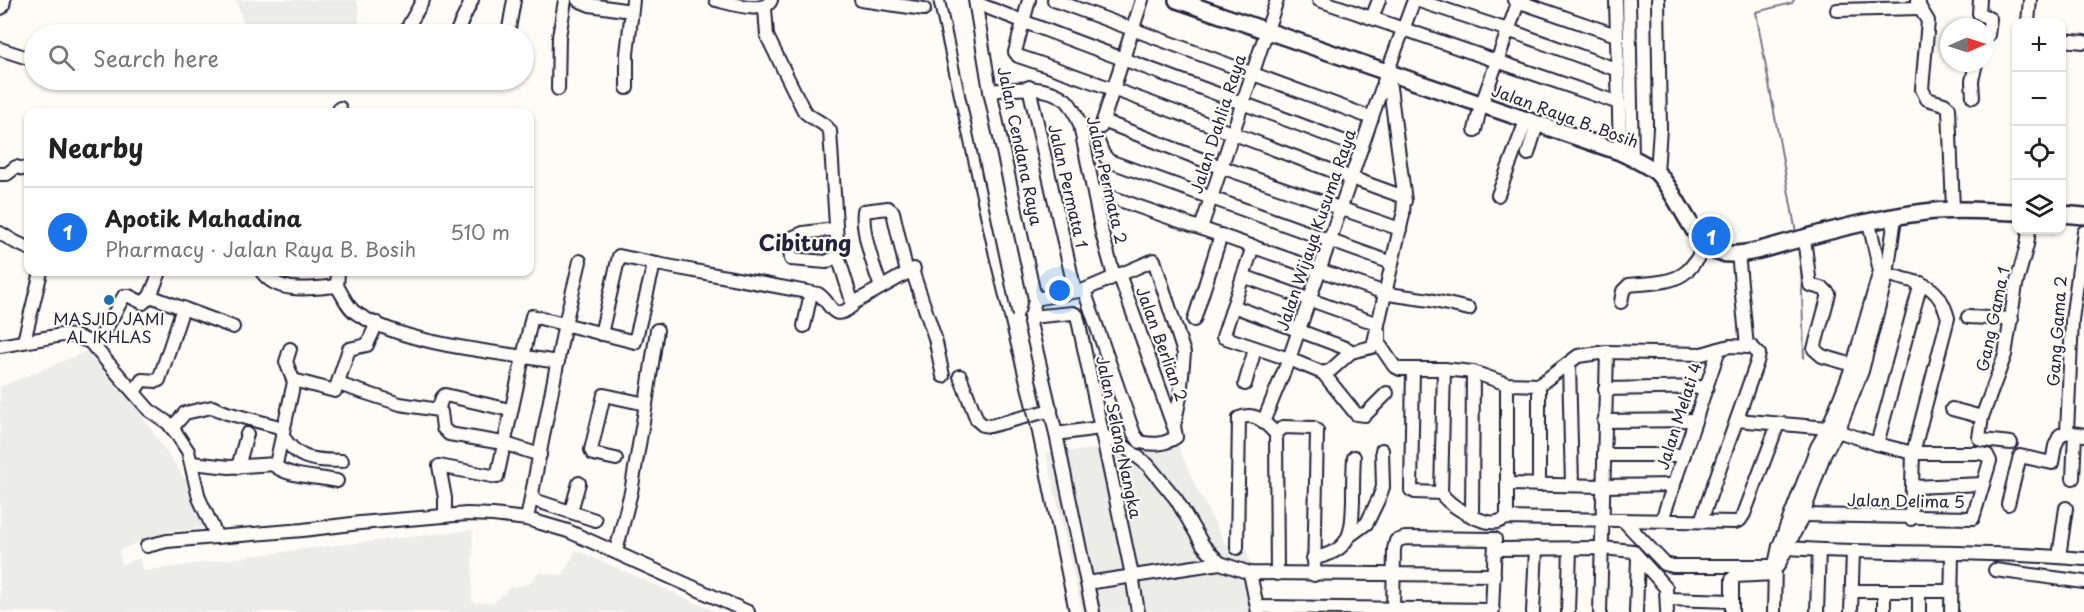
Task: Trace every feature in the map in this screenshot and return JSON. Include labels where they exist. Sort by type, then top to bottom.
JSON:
[{"type":"highway","points":[[0,5],[1,0]]},
{"type":"main road","name":"Jalan Raya B. Bosih","points":[[1178,0],[1198,3],[1266,31],[1626,155],[1656,173],[1705,247]]},
{"type":"main road","points":[[1705,247],[1720,253],[1738,253],[1925,212],[1953,210],[2012,212]]},
{"type":"main road","points":[[2066,214],[2084,216]]},
{"type":"street","points":[[410,24],[423,0]]},
{"type":"street","points":[[460,24],[472,0]]},
{"type":"street","points":[[509,24],[513,0]]},
{"type":"street","points":[[558,89],[559,37],[565,0]]},
{"type":"street","points":[[578,0],[590,5],[632,5],[627,54],[627,88]]},
{"type":"street","points":[[716,0],[745,7],[768,4],[767,36],[804,111],[827,126],[830,131],[838,256],[852,304]]},
{"type":"street","points":[[861,0],[924,9]]},
{"type":"street","points":[[1029,0],[1015,52],[1018,56],[1113,88],[1231,134],[1404,196]]},
{"type":"street","points":[[1054,0],[1372,118]]},
{"type":"street","points":[[1087,156],[1097,139],[1142,0]]},
{"type":"street","name":"Jalan Dahlia Raya","points":[[1201,228],[1251,72],[1277,0]]},
{"type":"street","points":[[1319,0],[1344,4],[1372,18],[1619,103]]},
{"type":"street","points":[[1372,18],[1379,0]]},
{"type":"street","points":[[1415,0],[1508,30],[1618,70]]},
{"type":"street","name":"Jalan Wijaya Kusuma Raya","points":[[1264,420],[1299,332],[1361,148],[1415,0]]},
{"type":"street","points":[[1656,173],[1660,128],[1658,0]]},
{"type":"street","points":[[1980,0],[1979,13],[1988,18]]},
{"type":"street","points":[[2028,18],[2030,0]]},
{"type":"street","points":[[976,1],[1122,60],[1242,102],[1361,148]]},
{"type":"street","name":"Jalan Cendana Raya","points":[[976,1],[990,91],[1035,299]]},
{"type":"street","points":[[1475,130],[1517,1],[1616,35]]},
{"type":"street","points":[[1617,1],[1619,103],[1626,155]]},
{"type":"street","points":[[1617,1],[1626,155]]},
{"type":"street","points":[[1837,9],[1919,4],[1928,21],[1922,89],[1927,99],[1944,104],[1949,108],[1953,210]]},
{"type":"street","points":[[2066,40],[2084,42]]},
{"type":"street","points":[[0,49],[24,57]]},
{"type":"street","points":[[1973,97],[1974,72]]},
{"type":"street","points":[[1375,346],[1378,324],[1406,214],[1389,74]]},
{"type":"street","name":"Jalan Permata 2","points":[[990,91],[1029,87],[1055,94],[1067,101],[1080,125],[1102,233],[1116,275]]},
{"type":"street","name":"Jalan Permata 1","points":[[1029,87],[1080,291],[1134,434],[1140,442],[1152,445],[1176,437],[1174,426]]},
{"type":"street","points":[[1102,121],[1221,167],[1400,229]]},
{"type":"street","points":[[1528,154],[1532,122]]},
{"type":"street","points":[[1498,195],[1532,122]]},
{"type":"street","points":[[1097,139],[1103,154],[1109,161],[1392,263]]},
{"type":"street","points":[[0,174],[7,174],[16,167],[24,169]]},
{"type":"street","points":[[1094,191],[1386,293],[1468,309]]},
{"type":"street","points":[[1375,346],[1400,229],[1404,196]]},
{"type":"street","points":[[881,287],[868,240],[864,211],[888,208],[892,212],[932,328],[943,376]]},
{"type":"street","points":[[1774,612],[1779,546],[1816,447],[1833,430],[1862,371],[1895,218]]},
{"type":"street","points":[[1776,569],[1803,516],[1883,273],[1869,223]]},
{"type":"street","points":[[835,229],[803,233],[789,239],[789,252],[790,259],[826,262],[838,256]]},
{"type":"street","name":"Gang Gama 2","points":[[2073,478],[2075,434],[2072,320],[2084,232]]},
{"type":"street","points":[[0,233],[24,246]]},
{"type":"street","name":"Gang Gama 1","points":[[1982,417],[2001,370],[2012,320],[2016,285],[2028,234]]},
{"type":"street","points":[[1194,320],[1221,235]]},
{"type":"street","points":[[1799,239],[1810,285],[1829,294],[1814,349],[1822,356],[1853,364]]},
{"type":"street","points":[[1253,246],[1223,337],[1323,373],[1356,414],[1365,415],[1387,393]]},
{"type":"street","points":[[1621,302],[1623,291],[1629,285],[1655,283],[1676,278],[1687,271],[1705,247]]},
{"type":"street","points":[[1701,521],[1759,354],[1757,350],[1747,347],[1738,253]]},
{"type":"street","points":[[601,334],[619,256],[811,293],[823,297],[829,308],[842,313],[847,311],[852,304],[913,270]]},
{"type":"street","points":[[1093,612],[1051,410],[1030,324],[1035,299],[1080,291],[1153,260],[1184,353],[1180,397],[1174,426]]},
{"type":"street","points":[[527,519],[580,261]]},
{"type":"street","points":[[445,516],[445,498],[439,466],[495,478],[497,476],[532,316],[632,342],[637,340],[653,268],[657,264]]},
{"type":"street","points":[[1883,273],[1921,283],[1934,290],[1944,304],[1948,318],[1913,453],[1911,519]]},
{"type":"street","name":"Jalan Berlian 2","points":[[1116,275],[1174,426]]},
{"type":"street","points":[[24,341],[40,276]]},
{"type":"street","points":[[96,348],[124,296],[143,303],[150,296],[158,276]]},
{"type":"street","points":[[265,276],[297,289],[337,286]]},
{"type":"street","points":[[338,276],[337,286],[354,312],[399,332],[445,344],[558,362]]},
{"type":"street","points":[[1243,276],[1378,324]]},
{"type":"street","points":[[1877,444],[1921,283]]},
{"type":"street","points":[[804,326],[811,293]]},
{"type":"street","points":[[150,296],[233,327]]},
{"type":"street","points":[[1233,306],[1351,352]]},
{"type":"street","points":[[134,392],[141,380],[156,382],[159,380],[183,308]]},
{"type":"street","name":"Jalan Selang Nangka","points":[[1030,317],[1073,313],[1077,315],[1138,612]]},
{"type":"street","points":[[1968,317],[2012,320]]},
{"type":"street","points":[[294,382],[333,391],[336,389],[350,349],[368,345],[377,323]]},
{"type":"street","points":[[616,551],[631,492],[657,330]]},
{"type":"street","points":[[0,346],[62,335],[75,336],[90,342],[149,410],[172,428],[188,451],[199,498],[217,537]]},
{"type":"street","points":[[1323,373],[1351,352],[1375,346]]},
{"type":"street","points":[[1375,346],[1400,369],[1444,369],[1473,372],[1507,384],[1539,385],[1569,365],[1578,356],[1607,352],[1702,354],[1719,349]]},
{"type":"street","name":"Jalan Melati 4","points":[[1662,520],[1719,349],[1747,347]]},
{"type":"street","points":[[274,465],[277,462],[294,382],[286,362],[290,349]]},
{"type":"street","points":[[1245,384],[1255,349]]},
{"type":"street","points":[[1600,612],[1607,352]]},
{"type":"street","points":[[1569,365],[1572,486]]},
{"type":"street","points":[[1413,369],[1411,490],[1440,493]]},
{"type":"street","points":[[1444,369],[1440,493],[1472,516],[1501,520],[1603,519],[1735,522],[1740,520],[1744,514],[1778,424]]},
{"type":"street","points":[[1472,516],[1473,372]]},
{"type":"street","points":[[960,376],[977,420],[983,425],[990,426],[1051,410]]},
{"type":"street","points":[[338,384],[400,404],[438,410],[441,412],[443,428],[449,434],[503,443],[540,455]]},
{"type":"street","points":[[1250,573],[1256,611],[1492,611],[1495,544],[1507,484],[1507,384]]},
{"type":"street","points":[[1539,385],[1539,485]]},
{"type":"street","points":[[1605,389],[1707,387]]},
{"type":"street","points":[[438,410],[445,395],[510,410]]},
{"type":"street","points":[[616,459],[593,454],[591,450],[603,396],[646,404]]},
{"type":"street","points":[[172,428],[185,413],[212,407],[283,431],[291,448],[302,457],[342,461]]},
{"type":"street","points":[[1952,409],[1982,417],[1979,438],[1982,440],[2011,443]]},
{"type":"street","points":[[1237,548],[1239,418],[1245,415],[1264,420],[1276,434],[1276,574]]},
{"type":"street","points":[[1605,421],[1695,420]]},
{"type":"street","points":[[1737,420],[1833,430],[1913,453]]},
{"type":"street","points":[[1276,434],[1283,427],[1314,428],[1317,431],[1314,575]]},
{"type":"street","points":[[1056,434],[1101,432],[1148,465],[1176,500],[1203,544],[1220,563]]},
{"type":"street","points":[[238,467],[247,434]]},
{"type":"street","points":[[2008,504],[2020,456],[2052,463],[2056,441],[2060,435],[2075,434]]},
{"type":"street","points":[[1348,537],[1367,523],[1379,498],[1383,487],[1382,450]]},
{"type":"street","name":"Jalan Delima 5","points":[[1803,516],[1973,518],[1976,515],[1990,461],[1987,455],[1913,453]]},
{"type":"street","points":[[1604,455],[1684,454]]},
{"type":"street","points":[[1313,558],[1329,556],[1339,548],[1352,530],[1354,457]]},
{"type":"street","points":[[192,463],[238,467],[274,465],[279,470],[289,473],[338,481]]},
{"type":"street","points":[[571,511],[579,483]]},
{"type":"street","points":[[1507,484],[1674,485]]},
{"type":"street","name":"Jalan Delima 5","points":[[1913,487],[1983,484]]},
{"type":"street","points":[[531,499],[595,520]]},
{"type":"street","points":[[2059,557],[2066,508]]},
{"type":"street","points":[[147,546],[167,541],[445,516],[475,514],[527,519],[568,531],[616,551],[748,612]]},
{"type":"street","points":[[1623,520],[1665,564],[1776,569]]},
{"type":"street","points":[[1393,610],[1395,544],[1400,539],[1495,544],[1532,549],[1602,548],[1633,551],[1666,588],[1667,606],[1732,606],[1732,579],[1735,576],[1776,569]]},
{"type":"street","points":[[1788,548],[1952,554],[1980,552],[2084,559]]},
{"type":"street","points":[[1527,612],[1532,549]]},
{"type":"street","points":[[1532,549],[1533,612]]},
{"type":"street","points":[[1568,612],[1570,549]]},
{"type":"street","points":[[1817,612],[1819,550]]},
{"type":"street","points":[[1851,612],[1852,551]]},
{"type":"street","points":[[1951,612],[1952,554]]},
{"type":"street","points":[[1636,612],[1638,558]]},
{"type":"street","points":[[1087,583],[1220,563],[1250,573],[1494,575]]},
{"type":"street","points":[[1995,570],[2084,582]]},
{"type":"street","points":[[1852,591],[1952,591]]},
{"type":"street","points":[[1919,591],[1919,612]]},
{"type":"street","points":[[1884,592],[1884,612]]},
{"type":"shaded area","points":[[236,0],[356,0],[359,10],[359,24],[244,24]]},
{"type":"shaded area","points":[[95,348],[203,505],[212,527],[169,531],[119,550],[122,565],[139,558],[143,571],[304,549],[473,530],[472,602],[494,603],[509,588],[529,584],[538,573],[563,575],[576,550],[717,612],[0,612],[0,387]]},
{"type":"shaded area","points":[[1177,443],[1195,485],[1225,543],[1247,551],[1260,612],[1082,612],[1046,453]]},
{"type":"waterway","points":[[1794,0],[1792,3],[1756,12],[1796,233]]},
{"type":"waterway","points":[[1798,244],[1801,261],[1804,358]]},
{"type":"railway","points":[[933,0],[989,256],[1031,428],[1069,612]]},
{"type":"railway","points":[[945,0],[1012,316]]},
{"type":"place","name":"Apotik Mahadina","points":[[1711,236]]},
{"type":"place","name":"MASJID JAMI AL IKHLAS","points":[[109,300]]},
{"type":"district","name":"Cibitung","points":[[805,243]]}]
